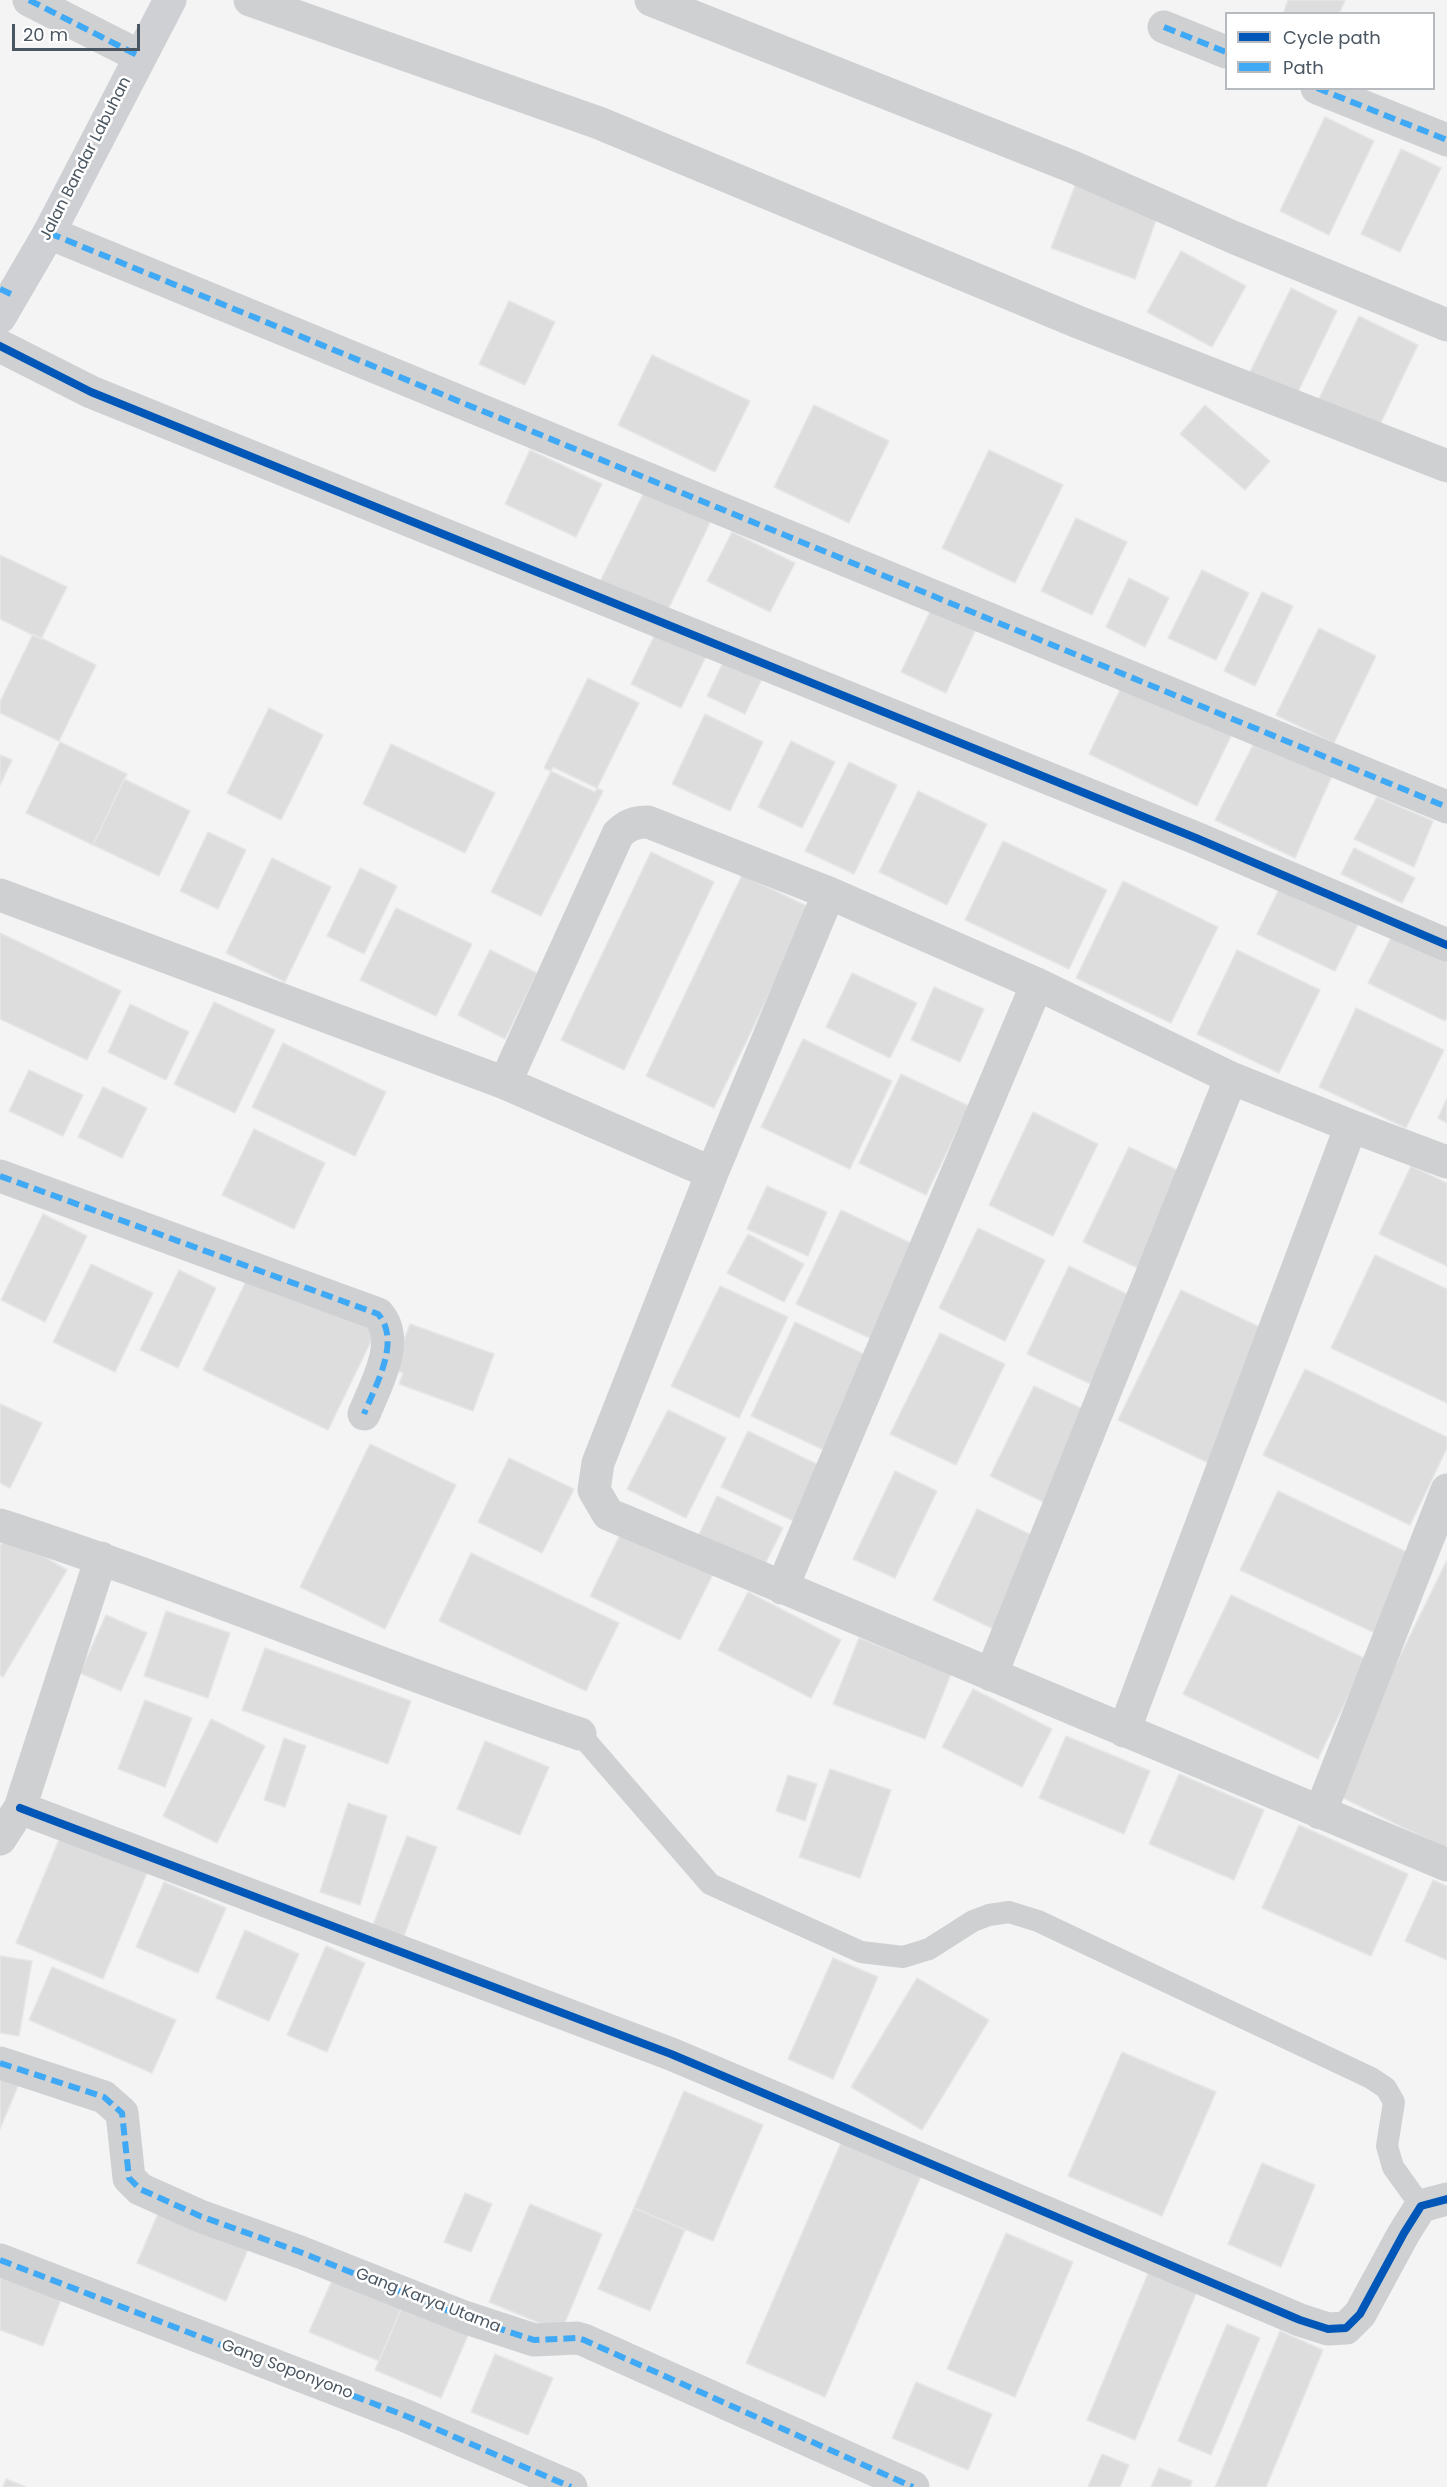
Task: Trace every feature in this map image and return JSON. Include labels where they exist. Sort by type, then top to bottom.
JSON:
[{"type":"main road","name":"Jalan Bandar Labuhan","points":[[4,300],[49,232],[170,0]]},
{"type":"street","points":[[29,0],[139,56]]},
{"type":"street","points":[[250,0],[599,123],[1078,322],[1447,466]]},
{"type":"street","points":[[651,0],[1073,167],[1235,238],[1447,325]]},
{"type":"street","points":[[1164,27],[1225,51]]},
{"type":"street","points":[[1322,90],[1447,140]]},
{"type":"street","points":[[49,232],[1447,807]]},
{"type":"street","points":[[0,346],[91,392],[1196,838],[1447,945]]},
{"type":"street","points":[[505,1083],[618,834],[625,827],[637,822],[648,822],[829,893],[1037,984],[1231,1078],[1447,1162]]},
{"type":"street","points":[[829,893],[712,1173],[598,1463],[594,1490],[608,1514],[1447,1865]]},
{"type":"street","points":[[0,895],[505,1083],[712,1173]]},
{"type":"street","points":[[782,1588],[1037,984]]},
{"type":"street","points":[[991,1675],[1231,1078]]},
{"type":"street","points":[[1124,1731],[1351,1126]]},
{"type":"street","points":[[0,1176],[378,1314],[387,1329],[386,1354],[364,1414]]},
{"type":"street","points":[[1320,1813],[1447,1490]]},
{"type":"street","points":[[0,1525],[101,1558],[489,1703],[580,1734]]},
{"type":"street","points":[[0,1839],[20,1808],[101,1558]]},
{"type":"street","points":[[20,1808],[671,2054],[1300,2320],[1328,2329],[1346,2328],[1360,2314],[1404,2233],[1434,2203]]},
{"type":"street","name":"Gang Karya Utama","points":[[0,2063],[104,2097],[114,2104],[122,2113],[124,2121],[124,2148],[129,2178],[140,2189],[200,2216],[300,2252],[464,2317],[534,2340],[577,2338],[584,2340],[913,2487]]},
{"type":"street","name":"Gang Soponyono","points":[[0,2260],[406,2416],[571,2487]]},
{"type":"lane","points":[[580,1734],[710,1884],[861,1952],[903,1957],[929,1949],[989,1915],[1009,1912],[1038,1921],[1371,2078],[1386,2088],[1394,2102],[1387,2146],[1393,2167],[1434,2203]]},
{"type":"building","points":[[1288,0],[1345,0],[1340,12],[1284,12]]},
{"type":"building","points":[[1325,117],[1374,141],[1329,235],[1280,211]]},
{"type":"building","points":[[1401,149],[1441,168],[1400,252],[1361,234]]},
{"type":"building","points":[[1078,178],[1160,209],[1135,279],[1051,248]]},
{"type":"building","points":[[1181,251],[1246,286],[1212,347],[1147,312]]},
{"type":"building","points":[[1291,288],[1337,311],[1295,398],[1248,376]]},
{"type":"building","points":[[509,301],[555,322],[525,385],[479,364]]},
{"type":"building","points":[[1359,316],[1418,345],[1375,435],[1315,407]]},
{"type":"building","points":[[652,355],[750,401],[715,472],[618,425]]},
{"type":"building","points":[[814,405],[889,441],[849,523],[774,487]]},
{"type":"building","points":[[1205,405],[1270,461],[1245,490],[1180,434]]},
{"type":"building","points":[[530,450],[602,484],[576,537],[505,504]]},
{"type":"building","points":[[989,450],[1063,485],[1015,583],[942,548]]},
{"type":"building","points":[[655,470],[720,502],[662,622],[596,590]]},
{"type":"building","points":[[1076,518],[1127,542],[1092,615],[1041,591]]},
{"type":"building","points":[[732,532],[795,563],[770,612],[707,581]]},
{"type":"building","points":[[0,555],[67,587],[41,639],[0,619]]},
{"type":"building","points":[[1202,570],[1249,593],[1216,660],[1168,638]]},
{"type":"building","points":[[1129,578],[1169,598],[1145,647],[1106,627]]},
{"type":"building","points":[[941,589],[985,610],[946,693],[901,672]]},
{"type":"building","points":[[1262,592],[1293,606],[1255,686],[1224,671]]},
{"type":"building","points":[[661,622],[711,646],[681,708],[631,684]]},
{"type":"building","points":[[1319,628],[1376,656],[1334,743],[1276,715]]},
{"type":"building","points":[[33,634],[96,665],[59,741],[0,713],[0,702]]},
{"type":"building","points":[[735,638],[773,656],[745,714],[707,696]]},
{"type":"building","points":[[1126,677],[1235,728],[1197,806],[1089,754]]},
{"type":"building","points":[[588,678],[639,703],[595,792],[544,768]]},
{"type":"building","points":[[269,708],[323,735],[281,820],[227,793]]},
{"type":"building","points":[[705,714],[763,742],[730,811],[672,784]]},
{"type":"building","points":[[791,741],[835,762],[802,828],[758,807]]},
{"type":"building","points":[[60,742],[127,774],[93,845],[26,813]]},
{"type":"building","points":[[391,744],[495,793],[465,853],[363,804]]},
{"type":"building","points":[[1253,745],[1332,776],[1295,858],[1215,820]]},
{"type":"building","points":[[0,755],[12,760],[0,785]]},
{"type":"building","points":[[849,762],[897,785],[854,874],[805,851]]},
{"type":"building","points":[[553,767],[603,791],[541,916],[491,892]]},
{"type":"building","points":[[124,779],[190,811],[159,876],[93,845]]},
{"type":"building","points":[[918,791],[987,824],[947,905],[879,872]]},
{"type":"building","points":[[1377,797],[1433,821],[1414,867],[1354,839]]},
{"type":"building","points":[[208,832],[246,850],[218,909],[180,891]]},
{"type":"building","points":[[1003,841],[1107,890],[1069,969],[965,920]]},
{"type":"building","points":[[1354,848],[1415,878],[1402,903],[1341,874]]},
{"type":"building","points":[[651,852],[714,882],[624,1070],[561,1040]]},
{"type":"building","points":[[272,858],[331,887],[285,982],[226,953]]},
{"type":"building","points":[[360,868],[397,886],[364,954],[327,936]]},
{"type":"building","points":[[742,875],[811,908],[714,1108],[646,1076]]},
{"type":"building","points":[[1123,881],[1218,927],[1171,1023],[1076,978]]},
{"type":"building","points":[[1283,881],[1361,918],[1335,971],[1257,934]]},
{"type":"building","points":[[396,908],[472,944],[436,1016],[360,980]]},
{"type":"building","points":[[1395,930],[1447,956],[1447,1017],[1445,1021],[1368,983]]},
{"type":"building","points":[[0,933],[121,991],[87,1060],[0,1019]]},
{"type":"building","points":[[490,950],[537,973],[505,1039],[458,1015]]},
{"type":"building","points":[[1237,950],[1320,990],[1279,1073],[1197,1034]]},
{"type":"building","points":[[852,973],[917,1003],[890,1058],[826,1027]]},
{"type":"building","points":[[934,987],[984,1009],[960,1062],[911,1040]]},
{"type":"building","points":[[214,1002],[275,1030],[235,1113],[174,1084]]},
{"type":"building","points":[[130,1004],[189,1032],[166,1080],[108,1052]]},
{"type":"building","points":[[1356,1008],[1444,1050],[1406,1128],[1319,1087]]},
{"type":"building","points":[[803,1039],[892,1081],[850,1169],[761,1127]]},
{"type":"building","points":[[283,1043],[386,1092],[355,1156],[252,1107]]},
{"type":"building","points":[[29,1070],[83,1095],[63,1136],[9,1111]]},
{"type":"building","points":[[901,1074],[969,1106],[926,1195],[859,1163]]},
{"type":"building","points":[[103,1087],[147,1108],[122,1158],[78,1137]]},
{"type":"building","points":[[1447,1098],[1447,1123],[1438,1118]]},
{"type":"building","points":[[1033,1112],[1098,1144],[1053,1236],[989,1205]]},
{"type":"building","points":[[254,1129],[325,1163],[294,1229],[222,1195]]},
{"type":"building","points":[[1129,1147],[1192,1177],[1146,1272],[1083,1242]]},
{"type":"building","points":[[1411,1166],[1447,1183],[1447,1266],[1379,1234]]},
{"type":"building","points":[[767,1186],[827,1212],[808,1256],[747,1229]]},
{"type":"building","points":[[841,1210],[919,1247],[874,1340],[796,1304]]},
{"type":"building","points":[[43,1214],[87,1236],[45,1322],[1,1300]]},
{"type":"building","points":[[978,1228],[1045,1260],[1005,1341],[939,1308]]},
{"type":"building","points":[[748,1234],[804,1264],[784,1302],[727,1273]]},
{"type":"building","points":[[1375,1255],[1447,1289],[1447,1403],[1331,1348]]},
{"type":"building","points":[[91,1264],[153,1293],[115,1372],[53,1342]]},
{"type":"building","points":[[1069,1266],[1139,1300],[1097,1387],[1027,1354]]},
{"type":"building","points":[[179,1270],[216,1288],[178,1368],[140,1350]]},
{"type":"building","points":[[251,1271],[376,1331],[328,1430],[203,1370]]},
{"type":"building","points":[[720,1286],[788,1317],[739,1418],[671,1386]]},
{"type":"building","points":[[1181,1290],[1281,1337],[1219,1468],[1118,1420]]},
{"type":"building","points":[[795,1322],[868,1356],[824,1450],[751,1416]]},
{"type":"building","points":[[410,1324],[494,1354],[473,1411],[399,1384],[403,1373],[393,1369]]},
{"type":"building","points":[[940,1333],[1005,1364],[956,1465],[890,1434]]},
{"type":"building","points":[[1305,1369],[1447,1437],[1447,1448],[1410,1525],[1263,1455]]},
{"type":"building","points":[[1034,1386],[1098,1416],[1054,1507],[990,1476]]},
{"type":"building","points":[[0,1404],[42,1423],[10,1488],[0,1483]]},
{"type":"building","points":[[668,1410],[726,1438],[686,1518],[627,1489]]},
{"type":"building","points":[[748,1431],[825,1468],[798,1523],[721,1487]]},
{"type":"building","points":[[370,1444],[456,1485],[385,1629],[300,1587]]},
{"type":"building","points":[[509,1458],[574,1489],[542,1553],[478,1522]]},
{"type":"building","points":[[895,1471],[937,1491],[895,1578],[853,1559]]},
{"type":"building","points":[[1278,1491],[1413,1555],[1375,1633],[1240,1570]]},
{"type":"building","points":[[717,1496],[783,1528],[762,1570],[697,1539]]},
{"type":"building","points":[[977,1509],[1044,1541],[1000,1632],[933,1600]]},
{"type":"building","points":[[622,1531],[713,1574],[680,1640],[590,1596]]},
{"type":"building","points":[[7,1535],[67,1570],[3,1677],[0,1675],[0,1546]]},
{"type":"building","points":[[471,1553],[619,1623],[586,1691],[439,1621]]},
{"type":"building","points":[[1447,1560],[1447,1849],[1333,1793]]},
{"type":"building","points":[[748,1592],[841,1640],[811,1698],[718,1650]]},
{"type":"building","points":[[1231,1595],[1366,1659],[1318,1759],[1183,1694]]},
{"type":"building","points":[[166,1611],[230,1633],[208,1698],[144,1676]]},
{"type":"building","points":[[106,1615],[147,1633],[121,1691],[80,1673]]},
{"type":"building","points":[[859,1638],[951,1674],[925,1739],[833,1704]]},
{"type":"building","points":[[265,1648],[411,1701],[388,1764],[242,1710]]},
{"type":"building","points":[[973,1689],[1052,1729],[1022,1787],[942,1747]]},
{"type":"building","points":[[145,1700],[192,1718],[165,1787],[118,1769]]},
{"type":"building","points":[[211,1719],[265,1746],[217,1843],[163,1816]]},
{"type":"building","points":[[1066,1736],[1150,1771],[1124,1834],[1039,1798]]},
{"type":"building","points":[[284,1738],[306,1746],[285,1807],[264,1800]]},
{"type":"building","points":[[485,1741],[549,1767],[520,1835],[457,1809]]},
{"type":"building","points":[[830,1769],[891,1790],[860,1878],[799,1857]]},
{"type":"building","points":[[1179,1774],[1264,1810],[1234,1880],[1149,1844]]},
{"type":"building","points":[[788,1775],[817,1784],[805,1821],[776,1811]]},
{"type":"building","points":[[348,1803],[387,1816],[360,1905],[320,1892]]},
{"type":"building","points":[[1299,1825],[1408,1874],[1371,1956],[1262,1908]]},
{"type":"building","points":[[407,1836],[437,1847],[404,1936],[373,1925]]},
{"type":"building","points":[[60,1837],[147,1873],[103,1979],[16,1943]]},
{"type":"building","points":[[1433,1880],[1447,1886],[1447,1960],[1405,1941]]},
{"type":"building","points":[[164,1882],[226,1908],[198,1973],[136,1947]]},
{"type":"building","points":[[245,1930],[299,1954],[269,2021],[216,1998]]},
{"type":"building","points":[[326,1946],[365,1963],[327,2052],[287,2035]]},
{"type":"building","points":[[0,1956],[32,1961],[19,2036],[0,2033]]},
{"type":"building","points":[[833,1958],[878,1977],[833,2079],[788,2059]]},
{"type":"building","points":[[52,1967],[176,2020],[152,2073],[29,2020]]},
{"type":"building","points":[[917,1978],[989,2020],[922,2130],[851,2087]]},
{"type":"building","points":[[1122,2052],[1216,2092],[1162,2216],[1068,2176]]},
{"type":"building","points":[[0,2070],[21,2079],[0,2129]]},
{"type":"building","points":[[684,2091],[763,2125],[713,2241],[634,2208]]},
{"type":"building","points":[[844,2136],[924,2169],[825,2397],[746,2363]]},
{"type":"building","points":[[1262,2163],[1315,2185],[1281,2267],[1228,2244]]},
{"type":"building","points":[[465,2193],[492,2204],[471,2252],[444,2242]]},
{"type":"building","points":[[530,2204],[602,2234],[561,2332],[489,2302]]},
{"type":"building","points":[[634,2208],[685,2230],[650,2311],[598,2289]]},
{"type":"building","points":[[160,2209],[249,2247],[226,2301],[137,2263]]},
{"type":"building","points":[[1006,2233],[1073,2262],[1015,2397],[947,2369]]},
{"type":"building","points":[[1152,2264],[1200,2284],[1135,2440],[1087,2420]]},
{"type":"building","points":[[0,2275],[62,2297],[43,2346],[0,2330]]},
{"type":"building","points":[[334,2276],[403,2305],[379,2361],[309,2332]]},
{"type":"building","points":[[406,2297],[472,2326],[441,2398],[375,2370]]},
{"type":"building","points":[[1227,2324],[1260,2338],[1211,2455],[1178,2441]]},
{"type":"building","points":[[1280,2331],[1323,2350],[1266,2487],[1215,2487]]},
{"type":"building","points":[[495,2354],[553,2378],[528,2435],[471,2412]]},
{"type":"building","points":[[916,2382],[992,2414],[968,2470],[892,2438]]},
{"type":"building","points":[[1102,2454],[1129,2465],[1120,2487],[1088,2487]]},
{"type":"building","points":[[1159,2468],[1192,2481],[1190,2487],[1151,2487]]},
{"type":"building","points":[[6,2479],[26,2487],[3,2487]]},
{"type":"marked path","points":[[29,0],[139,56]]},
{"type":"marked path","points":[[1164,27],[1225,52]]},
{"type":"marked path","points":[[1322,90],[1447,140]]},
{"type":"marked path","points":[[49,233],[1447,807]]},
{"type":"marked path","points":[[0,289],[13,295]]},
{"type":"marked path","points":[[0,1176],[378,1314],[385,1325],[387,1350],[380,1377],[364,1414]]},
{"type":"marked path","points":[[0,2063],[104,2097],[122,2113],[129,2178],[140,2189],[200,2216],[300,2252],[464,2317],[534,2340],[577,2338],[584,2340],[913,2487]]},
{"type":"marked path","points":[[0,2260],[406,2416],[571,2487]]},
{"type":"cycle path","points":[[0,346],[91,392],[1196,838],[1447,945]]},
{"type":"cycle path","points":[[20,1808],[671,2054],[1300,2320],[1328,2329],[1346,2328],[1360,2314],[1421,2206],[1447,2199]]}]
